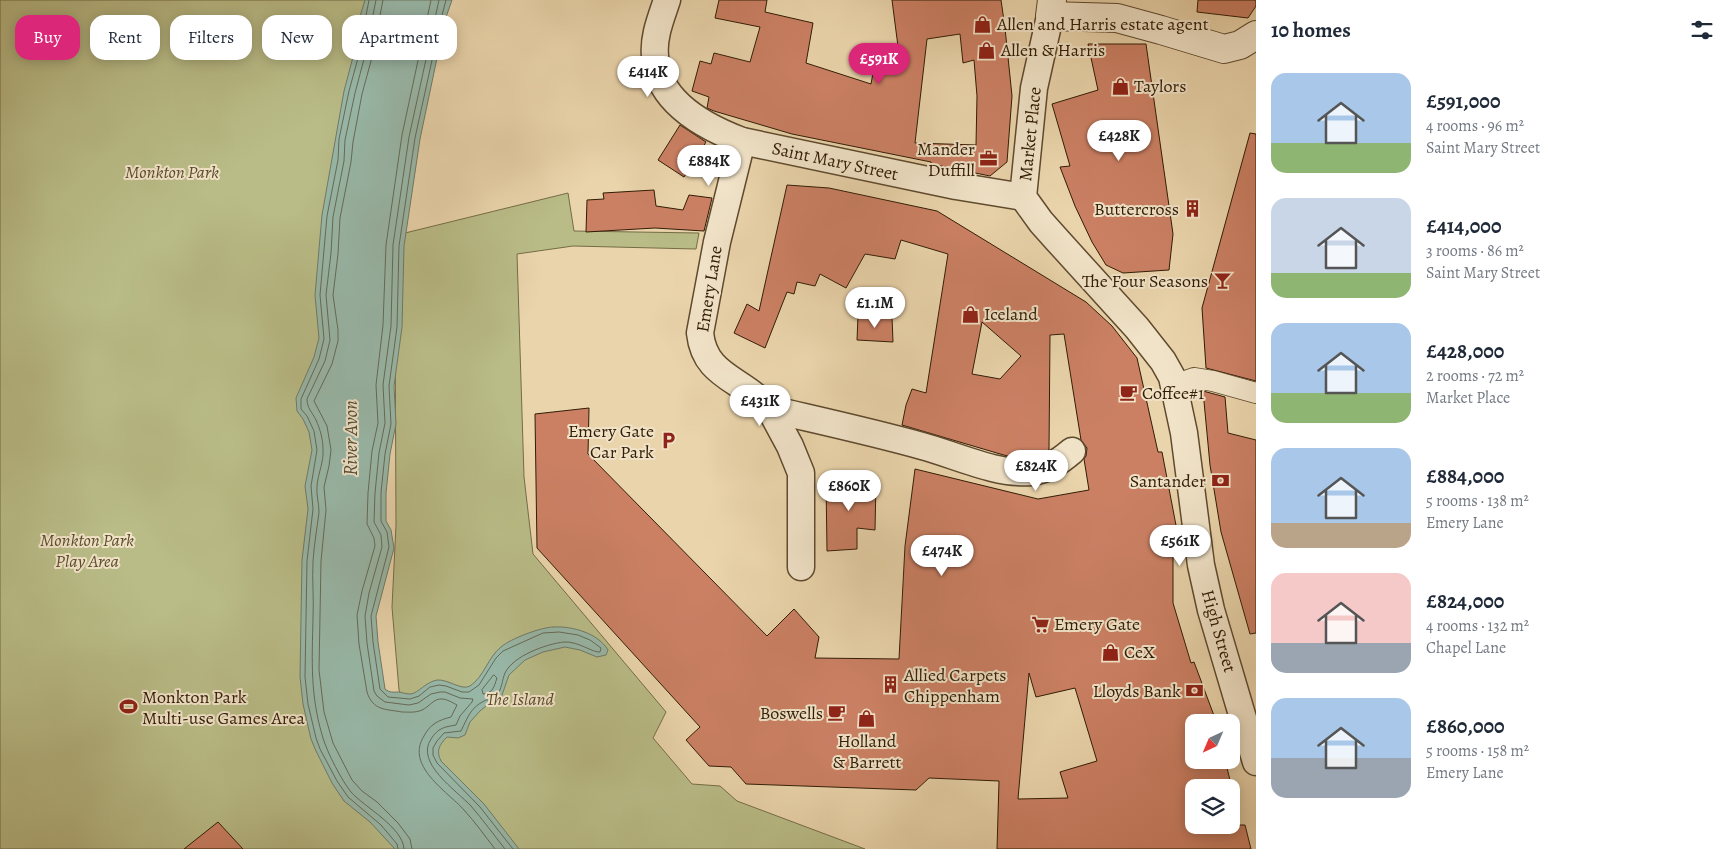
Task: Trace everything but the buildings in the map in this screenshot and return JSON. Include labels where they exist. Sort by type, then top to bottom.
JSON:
[{"type":"street","name":"Saint Mary Street","points":[[668,0],[657,29],[655,57],[659,75],[667,90],[679,105],[718,132],[742,141],[956,186],[1023,197]]},
{"type":"street","name":"Market Place","points":[[1158,354],[1137,328],[1041,222],[1023,197],[1034,88],[1051,8],[1117,18],[1224,49],[1240,45],[1256,35]]},
{"type":"street","name":"Emery Lane","points":[[742,141],[702,313],[701,343],[705,353],[718,370],[755,395],[770,409],[790,446],[801,473],[801,567]]},
{"type":"street","name":"High Street","points":[[1158,354],[1168,369],[1174,385],[1184,433],[1201,565],[1211,610],[1256,758]]},
{"type":"street","points":[[1174,385],[1194,378],[1234,386],[1256,393]]},
{"type":"street","name":"Emery Lane","points":[[770,409],[903,441],[984,466],[1011,471],[1032,472],[1047,468],[1072,451]]},
{"type":"green space","name":"Monkton Park","points":[[0,0],[383,0],[380,15],[342,15],[342,60],[370,60],[328,257],[398,849],[0,849]]},
{"type":"green space","name":"The Island","points":[[568,193],[574,231],[699,233],[696,249],[573,246],[517,254],[524,477],[533,554],[666,712],[653,738],[692,784],[720,786],[737,801],[865,849],[514,849],[421,745],[399,690],[392,607],[396,525],[395,300],[405,233]]},
{"type":"water","points":[[365,0],[452,0],[447,15],[361,15]]},
{"type":"water","name":"River Avon","points":[[352,60],[437,60],[420,139],[404,246],[402,327],[394,386],[396,424],[390,454],[386,493],[386,521],[391,530],[394,548],[376,616],[385,689],[390,692],[411,694],[437,680],[463,687],[470,686],[479,678],[493,656],[505,644],[534,631],[548,628],[576,629],[598,639],[608,650],[606,655],[597,657],[580,650],[565,647],[543,652],[525,660],[509,675],[501,698],[496,703],[486,706],[480,711],[470,722],[465,735],[458,738],[447,737],[440,745],[439,754],[441,761],[484,804],[519,849],[395,849],[370,822],[344,801],[332,783],[311,739],[303,704],[300,677],[302,560],[308,509],[305,486],[312,450],[309,432],[297,411],[296,398],[314,357],[319,338],[315,295],[322,215],[344,91]]},
{"type":"place","name":"Allen and Harris estate agent","points":[[983,24]]},
{"type":"place","name":"Allen & Harris","points":[[987,50]]},
{"type":"place","name":"Taylors","points":[[1120,86]]},
{"type":"place","name":"Mander Duffill","points":[[989,159]]},
{"type":"place","name":"Buttercross","points":[[1193,209]]},
{"type":"place","name":"The Four Seasons","points":[[1222,281]]},
{"type":"place","name":"Iceland","points":[[970,314]]},
{"type":"place","name":"Coffee#1","points":[[1128,393]]},
{"type":"place","name":"Emery Gate Car Park","points":[[668,441]]},
{"type":"place","name":"Santander","points":[[1220,481]]},
{"type":"place","name":"Emery Gate","points":[[1040,624]]},
{"type":"place","name":"CeX","points":[[1110,652]]},
{"type":"place","name":"Allied Carpets Chippenham","points":[[890,685]]},
{"type":"place","name":"Lloyds Bank","points":[[1195,691]]},
{"type":"place","name":"Monkton Park Multi-use Games Area","points":[[128,707]]},
{"type":"place","name":"Boswells","points":[[837,713]]},
{"type":"place","name":"Holland & Barrett","points":[[867,718]]},
{"type":"park label","name":"Monkton Park Play Area","points":[[87,550]]}]
